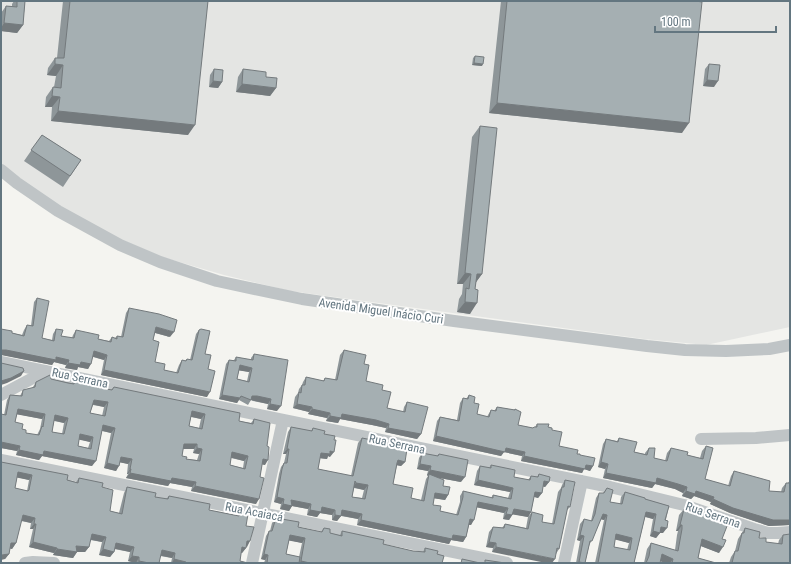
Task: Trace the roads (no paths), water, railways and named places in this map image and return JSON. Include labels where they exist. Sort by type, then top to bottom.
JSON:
[{"type":"street","name":"Avenida Miguel Inácio Curi","points":[[1,170],[17,183],[58,211],[120,245],[160,262],[217,281],[302,299],[454,321],[647,346],[685,350],[726,351],[770,349],[790,344]]},
{"type":"street","name":"Rua Serrana","points":[[1,362],[582,481],[672,502],[768,533],[790,532]]},
{"type":"street","points":[[1,395],[46,371]]},
{"type":"street","points":[[252,563],[283,420]]},
{"type":"street","points":[[701,439],[756,438],[790,435]]},
{"type":"street","name":"Rua Acaiacá","points":[[1,460],[507,563]]},
{"type":"street","points":[[564,563],[582,481]]},
{"type":"street","points":[[25,563],[54,563]]}]
